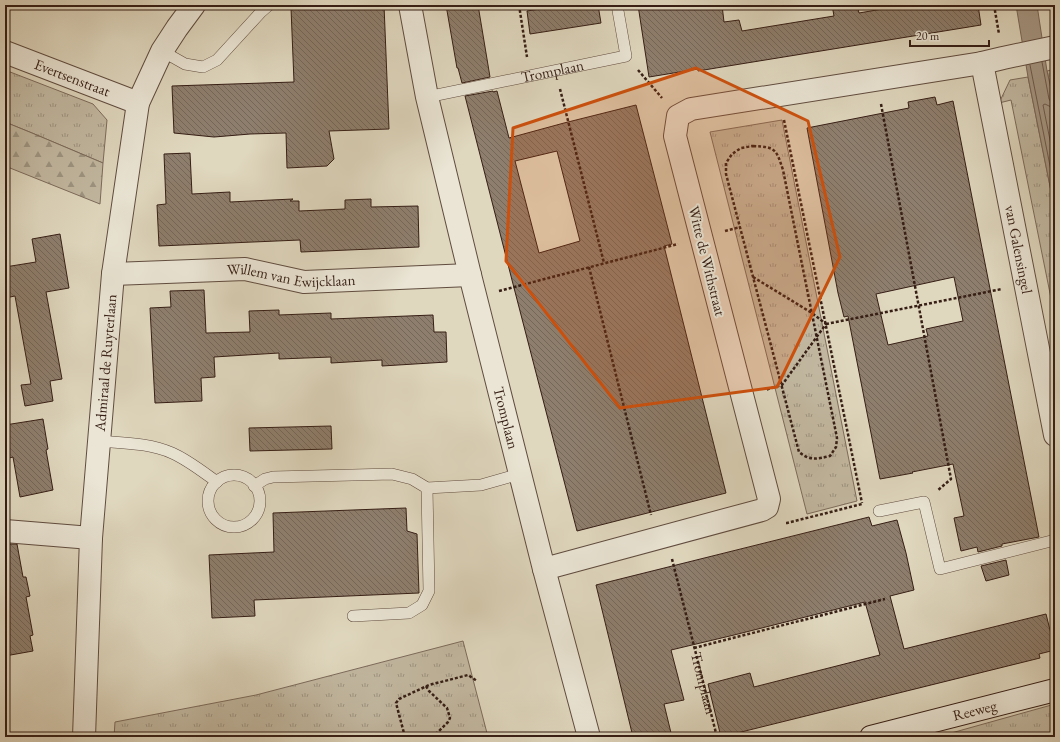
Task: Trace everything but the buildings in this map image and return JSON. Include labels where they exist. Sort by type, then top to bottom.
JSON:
[{"type":"street","name":"Admiraal de Ruyterlaan","points":[[84,737],[91,538],[113,274],[138,103],[162,52],[194,5]]},
{"type":"street","name":"Tromplaan","points":[[410,5],[427,97],[470,275],[544,569],[589,737]]},
{"type":"street","points":[[678,116],[691,109],[982,64],[1011,56],[1051,48]]},
{"type":"street","name":"Evertsenstraat","points":[[5,52],[138,103]]},
{"type":"street","name":"van Galensingel","points":[[982,64],[1055,436]]},
{"type":"street","name":"Witte de Withstraat","points":[[678,116],[675,136],[768,499],[767,507]]},
{"type":"street","name":"Willem van Ewijcklaan","points":[[113,274],[245,269],[304,282],[470,275]]},
{"type":"street","points":[[544,569],[662,538],[762,510],[767,507]]},
{"type":"street","points":[[5,531],[91,538]]},
{"type":"street","name":"Reeweg","points":[[871,737],[1055,690]]},
{"type":"lane","points":[[162,52],[185,64],[203,67],[217,60],[269,5]]},
{"type":"lane","points":[[617,5],[626,56]]},
{"type":"lane","name":"Tromplaan","points":[[427,97],[626,56]]},
{"type":"lane","points":[[99,441],[137,444],[172,453],[217,482]]},
{"type":"lane","points":[[254,486],[265,479],[273,477],[392,474],[412,480],[426,488],[481,485],[520,474]]},
{"type":"lane","points":[[236,475],[244,477],[251,482],[257,490],[259,498],[255,515],[249,522],[241,526],[233,527],[218,521],[212,515],[209,508],[209,492],[213,485],[217,482],[226,476],[236,475]]},
{"type":"lane","points":[[353,616],[409,613],[422,605],[429,591],[426,488]]},
{"type":"lane","points":[[879,510],[924,502],[940,569],[1055,540]]},
{"type":"path","points":[[528,5],[519,6],[530,75]]},
{"type":"path","points":[[994,5],[1011,56]]},
{"type":"path","points":[[626,56],[678,116]]},
{"type":"path","points":[[555,70],[604,263]]},
{"type":"path","points":[[877,80],[951,479],[924,502]]},
{"type":"path","points":[[780,96],[862,504]]},
{"type":"path","points":[[753,146],[768,147],[776,152],[783,170],[837,438],[836,447],[830,456],[806,458],[799,452],[753,276],[726,174],[726,163],[732,154],[741,148],[753,146]]},
{"type":"path","points":[[725,231],[740,227]]},
{"type":"path","points":[[476,297],[684,242]]},
{"type":"path","name":"Tromplaan","points":[[589,267],[717,737]]},
{"type":"path","points":[[753,276],[812,313],[826,324]]},
{"type":"path","points":[[763,391],[782,385],[826,324],[1026,284]]},
{"type":"path","points":[[767,507],[787,523],[862,504],[879,510]]},
{"type":"path","points":[[694,648],[885,599]]},
{"type":"path","points":[[406,737],[396,703],[398,699],[426,686],[468,675],[478,681]]},
{"type":"path","points":[[426,686],[429,691],[447,708],[450,718],[433,737]]},
{"type":"highlighted area","points":[[696,68],[808,121],[840,257],[777,387],[620,408],[506,261],[513,128]]},
{"type":"green space","points":[[1055,69],[1055,107],[1047,71]]},
{"type":"green space","points":[[5,70],[93,104],[107,120],[103,163],[5,122]]},
{"type":"green space","points":[[1028,77],[1055,211],[1055,318],[1011,100],[999,103],[1010,80]]},
{"type":"green space","points":[[782,120],[857,501],[807,514],[710,132]]},
{"type":"green space","points":[[5,122],[103,163],[100,204],[5,166]]},
{"type":"green space","points":[[463,641],[488,737],[114,737],[115,722],[256,695]]},
{"type":"green space","points":[[1055,704],[1055,737],[937,737]]},
{"type":"water","points":[[1016,5],[1037,5],[1047,71],[1055,107],[1055,211],[1028,77]]}]
